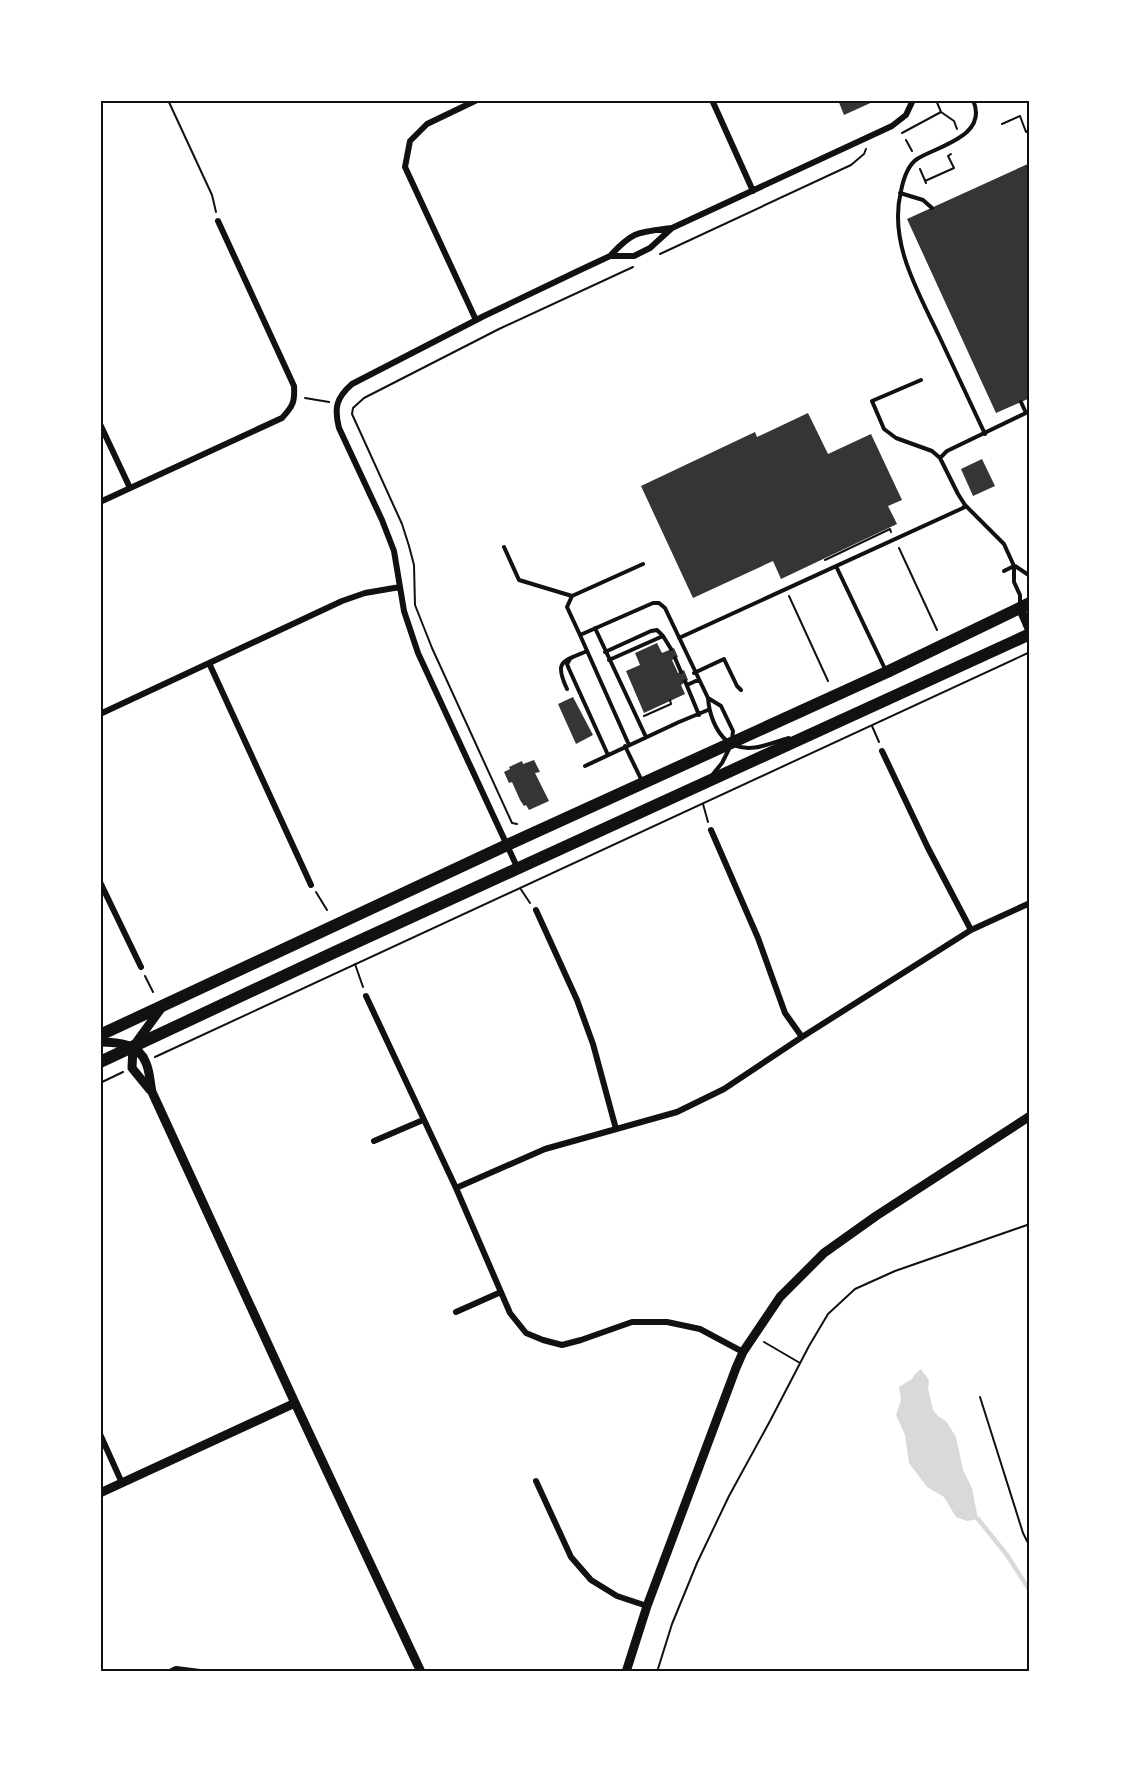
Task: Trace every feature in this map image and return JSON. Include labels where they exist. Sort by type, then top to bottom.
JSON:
[{"type":"main road","points":[[100,1035],[507,845],[887,672],[1025,605]]},
{"type":"main road","points":[[100,1062],[335,952],[705,784],[1029,632]]},
{"type":"street","points":[[476,320],[405,166],[410,141],[427,124],[477,100]]},
{"type":"street","points":[[712,100],[753,191]]},
{"type":"street","points":[[518,869],[418,653],[404,611],[394,550],[339,428],[336,415],[337,404],[342,393],[352,384],[476,320],[610,256],[625,240],[641,231],[672,228],[892,126],[906,115],[913,100]]},
{"type":"street","points":[[100,502],[282,418],[292,407],[295,396],[294,386],[218,221]]},
{"type":"street","points":[[610,256],[634,256],[650,249],[672,228]]},
{"type":"street","points":[[100,424],[130,488]]},
{"type":"street","points":[[100,714],[342,601],[365,593],[400,587]]},
{"type":"street","points":[[1025,605],[1029,632]]},
{"type":"street","points":[[210,663],[311,885]]},
{"type":"street","points":[[882,751],[928,848],[971,930]]},
{"type":"street","points":[[711,830],[759,938],[784,1013],[802,1037]]},
{"type":"street","points":[[100,882],[141,967]]},
{"type":"street","points":[[456,1188],[546,1149],[677,1112],[696,1103],[724,1089],[971,930],[1029,903]]},
{"type":"street","points":[[536,910],[577,1000],[594,1044],[616,1129]]},
{"type":"street","points":[[366,996],[456,1188],[510,1313],[526,1333],[562,1344],[581,1340],[632,1322],[667,1322],[700,1329],[743,1352]]},
{"type":"street","points":[[152,1092],[132,1068],[132,1047],[162,1006]]},
{"type":"street","points":[[100,1042],[121,1043],[132,1047],[146,1061],[152,1092],[421,1671]]},
{"type":"street","points":[[626,1671],[647,1606],[736,1368],[743,1352],[780,1297],[824,1253],[876,1216],[1029,1116]]},
{"type":"street","points":[[374,1141],[423,1120]]},
{"type":"street","points":[[456,1312],[501,1293]]},
{"type":"street","points":[[100,1493],[295,1403]]},
{"type":"street","points":[[100,1434],[122,1483]]},
{"type":"street","points":[[536,1481],[571,1557],[584,1573],[617,1596],[647,1606]]},
{"type":"street","points":[[170,1671],[176,1669],[200,1671]]},
{"type":"lane","points":[[973,100],[977,111],[969,130],[943,147],[915,160],[908,170],[900,193],[898,213],[899,230],[909,270],[985,434]]},
{"type":"lane","points":[[900,193],[923,200],[932,208]]},
{"type":"lane","points":[[921,380],[872,401],[885,429],[896,438],[932,451],[940,458],[965,506],[1004,544],[1014,566],[1014,582],[1025,605]]},
{"type":"lane","points":[[940,458],[948,451],[1028,412],[1021,402]]},
{"type":"lane","points":[[679,638],[965,506]]},
{"type":"lane","points":[[989,536],[993,532]]},
{"type":"lane","points":[[504,547],[519,580],[572,596],[643,564]]},
{"type":"lane","points":[[836,566],[887,672]]},
{"type":"lane","points":[[1004,571],[1014,566]]},
{"type":"lane","points":[[1014,566],[1029,576]]},
{"type":"lane","points":[[572,596],[567,607],[643,784]]},
{"type":"lane","points":[[580,635],[652,603],[659,603],[665,608],[694,673],[708,698],[708,710],[721,736],[740,748],[756,748],[816,732]]},
{"type":"lane","points":[[595,628],[646,737]]},
{"type":"lane","points":[[605,651],[657,630],[671,649]]},
{"type":"lane","points":[[609,660],[663,636]]},
{"type":"lane","points":[[567,689],[560,674],[560,667],[564,662],[587,651]]},
{"type":"lane","points":[[675,658],[681,672]]},
{"type":"lane","points":[[570,659],[567,664],[608,755]]},
{"type":"lane","points":[[694,673],[724,659],[741,690]]},
{"type":"lane","points":[[698,680],[686,683],[699,715]]},
{"type":"lane","points":[[705,784],[728,753],[733,731],[721,706],[708,698]]},
{"type":"lane","points":[[585,766],[708,710]]},
{"type":"path","points":[[168,100],[212,195],[218,221]]},
{"type":"path","points":[[936,100],[941,112],[954,121],[958,131]]},
{"type":"path","points":[[894,136],[941,112]]},
{"type":"path","points":[[1002,124],[1020,116],[1026,132],[1029,130]]},
{"type":"path","points":[[906,140],[912,153]]},
{"type":"path","points":[[658,255],[851,165],[864,154],[866,149]]},
{"type":"path","points":[[920,169],[925,182],[954,168],[948,156],[957,150]]},
{"type":"path","points":[[517,824],[512,823],[432,648],[415,605],[414,565],[409,546],[388,493],[352,419],[353,408],[364,398],[499,329],[638,264]]},
{"type":"path","points":[[295,396],[329,402]]},
{"type":"path","points":[[815,564],[890,529],[937,630]]},
{"type":"path","points":[[786,589],[828,681]]},
{"type":"path","points":[[146,1061],[1029,652]]},
{"type":"path","points":[[644,714],[644,716],[671,704],[670,700]]},
{"type":"path","points":[[872,726],[882,751]]},
{"type":"path","points":[[702,803],[711,830]]},
{"type":"path","points":[[311,885],[327,910]]},
{"type":"path","points":[[520,888],[536,910]]},
{"type":"path","points":[[355,964],[366,996]]},
{"type":"path","points":[[141,967],[153,992]]},
{"type":"path","points":[[100,1083],[132,1068]]},
{"type":"path","points":[[657,1671],[672,1624],[729,1496],[828,1314],[855,1289],[895,1271],[1029,1224]]},
{"type":"path","points":[[754,1336],[800,1363]]},
{"type":"path","points":[[980,1397],[1029,1547]]},
{"type":"shaded area","points":[[921,1369],[929,1380],[928,1388],[933,1410],[946,1421],[956,1437],[963,1470],[972,1488],[978,1519],[967,1521],[956,1517],[944,1497],[927,1487],[909,1463],[905,1435],[896,1415],[901,1400],[899,1387],[912,1379]]},
{"type":"building","points":[[838,100],[877,100],[844,115]]},
{"type":"building","points":[[1030,163],[1030,398],[996,413],[907,219]]},
{"type":"building","points":[[808,413],[828,454],[871,434],[902,500],[888,506],[897,524],[781,579],[773,561],[693,598],[641,486],[755,432],[757,437]]},
{"type":"building","points":[[982,459],[995,486],[973,496],[961,469]]},
{"type":"building","points":[[657,643],[662,653],[674,648],[678,657],[672,660],[678,673],[684,670],[688,680],[681,685],[685,694],[644,713],[626,671],[640,665],[635,653]]},
{"type":"building","points":[[573,697],[593,735],[576,744],[558,704]]},
{"type":"building","points":[[534,760],[540,772],[535,773],[549,801],[529,810],[520,800],[512,782],[509,783],[504,772],[522,761],[523,764]]},
{"type":"waterway","points":[[978,1519],[1007,1555],[1030,1591]]}]
